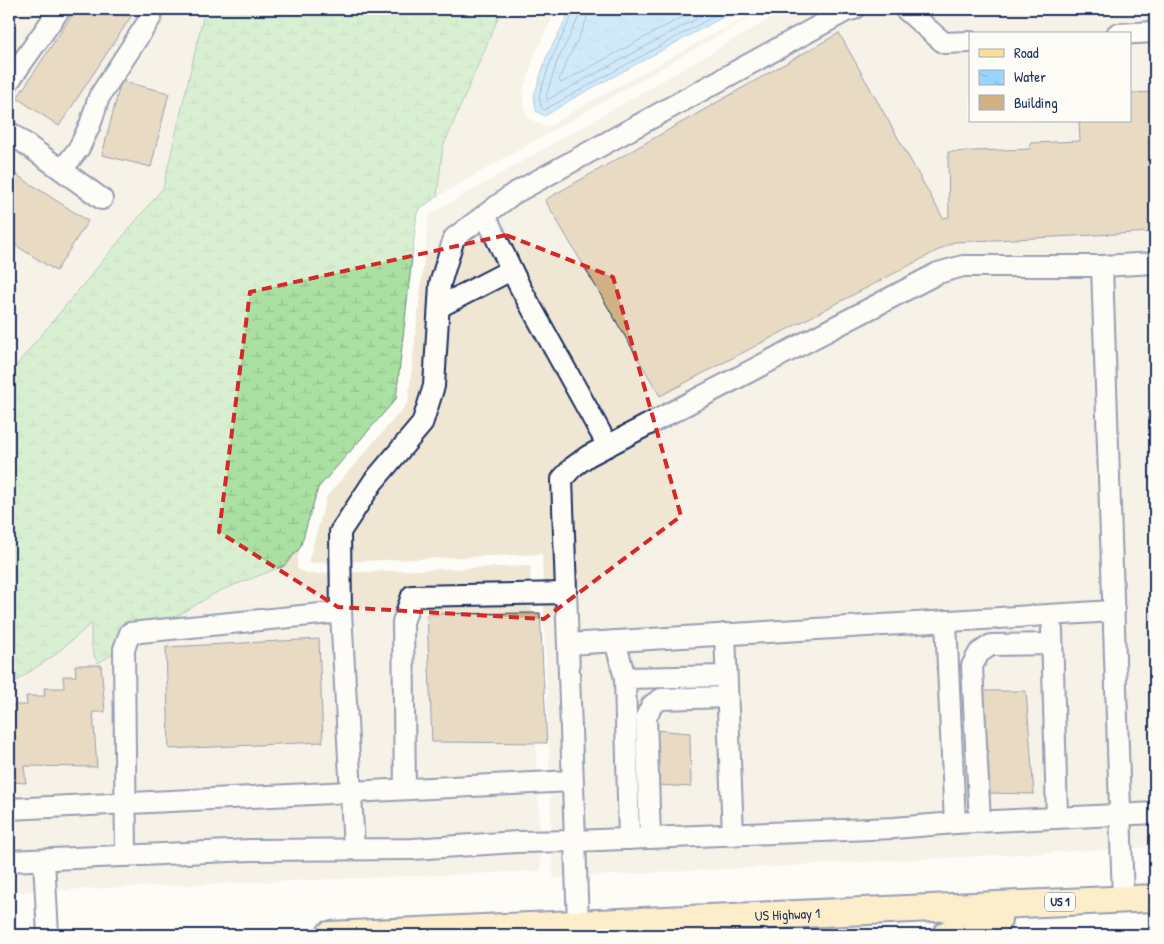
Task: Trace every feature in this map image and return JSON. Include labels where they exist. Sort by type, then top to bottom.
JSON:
[{"type":"main road","name":"US Highway 1","points":[[329,935],[576,930],[1155,898]]},
{"type":"main road","points":[[946,935],[964,924],[1001,920],[1020,909],[1023,904]]},
{"type":"lane","points":[[9,81],[60,9]]},
{"type":"lane","points":[[62,170],[79,148],[90,125],[99,97],[151,17],[151,9]]},
{"type":"lane","points":[[354,849],[341,612],[340,532],[373,482],[422,424],[434,386],[440,284],[454,238],[514,194],[846,11],[854,9]]},
{"type":"lane","points":[[905,9],[944,43],[969,42]]},
{"type":"lane","points":[[1132,33],[1155,32]]},
{"type":"lane","points":[[9,132],[102,199]]},
{"type":"lane","points":[[485,215],[511,270],[608,446]]},
{"type":"lane","points":[[576,930],[575,841],[562,479],[573,467],[608,446],[938,273],[963,266],[1102,266],[1155,263]]},
{"type":"lane","points":[[1102,266],[1124,899]]},
{"type":"lane","points":[[439,307],[511,270]]},
{"type":"lane","points":[[405,789],[403,622],[412,596],[566,593]]},
{"type":"lane","points":[[568,644],[1114,611]]},
{"type":"lane","points":[[126,856],[124,650],[130,633],[341,612]]},
{"type":"lane","points":[[1051,615],[1058,818]]},
{"type":"lane","points":[[946,621],[955,823]]},
{"type":"lane","points":[[725,634],[734,835]]},
{"type":"lane","points":[[615,641],[625,678],[629,839]]},
{"type":"lane","points":[[980,822],[972,666],[978,653],[991,645],[1052,644]]},
{"type":"lane","points":[[625,678],[726,676]]},
{"type":"lane","points":[[650,838],[646,717],[652,704],[661,699],[727,697]]},
{"type":"lane","points":[[9,809],[572,781]]},
{"type":"lane","points":[[9,862],[251,850],[413,849],[518,842],[894,828],[1155,813]]},
{"type":"lane","points":[[44,860],[48,935]]},
{"type":"highlighted area","points":[[506,235],[613,277],[681,516],[544,619],[338,607],[219,532],[250,292]]},
{"type":"shaded area","points":[[9,9],[205,9],[163,188],[9,374]]},
{"type":"shaded area","points":[[502,9],[557,9],[535,54],[523,92],[525,112],[528,118],[546,127],[703,40],[764,9],[437,197],[443,147]]},
{"type":"shaded area","points":[[787,9],[1155,9],[1155,847],[553,878],[542,554],[308,563],[327,496],[408,403],[429,215]]},
{"type":"shaded area","points":[[300,548],[297,567],[299,570],[310,574],[530,566],[541,871],[9,892],[9,686],[52,657],[92,623],[99,662],[219,591],[284,566]]},
{"type":"green space","points":[[205,9],[502,9],[443,147],[437,197],[420,208],[417,213],[396,399],[318,488],[300,548],[284,566],[219,591],[98,663],[92,649],[91,624],[52,657],[9,686],[9,374],[163,188]]},
{"type":"water","points":[[571,9],[738,9],[572,99],[545,116],[536,111],[534,96],[546,58]]},
{"type":"building","points":[[76,9],[136,9],[59,126],[17,98]]},
{"type":"building","points":[[839,33],[943,218],[949,217],[948,152],[1030,149],[1030,143],[1080,141],[1079,122],[1132,122],[1132,93],[1155,92],[1155,232],[954,242],[660,396],[545,200]]},
{"type":"building","points":[[121,81],[169,93],[151,167],[102,155]]},
{"type":"building","points":[[9,170],[88,221],[56,271],[9,241]]},
{"type":"building","points":[[9,274],[17,279],[9,291]]},
{"type":"building","points":[[540,613],[547,743],[432,742],[427,614]]},
{"type":"building","points":[[319,639],[323,742],[169,749],[166,647]]},
{"type":"building","points":[[75,665],[101,665],[105,712],[93,712],[97,767],[24,766],[26,783],[9,782],[9,705],[27,705],[26,696],[45,696],[44,688],[64,688],[63,676],[76,676]]},
{"type":"building","points":[[980,691],[1026,691],[1034,794],[988,793]]},
{"type":"building","points":[[655,730],[690,733],[691,787],[657,785]]}]
